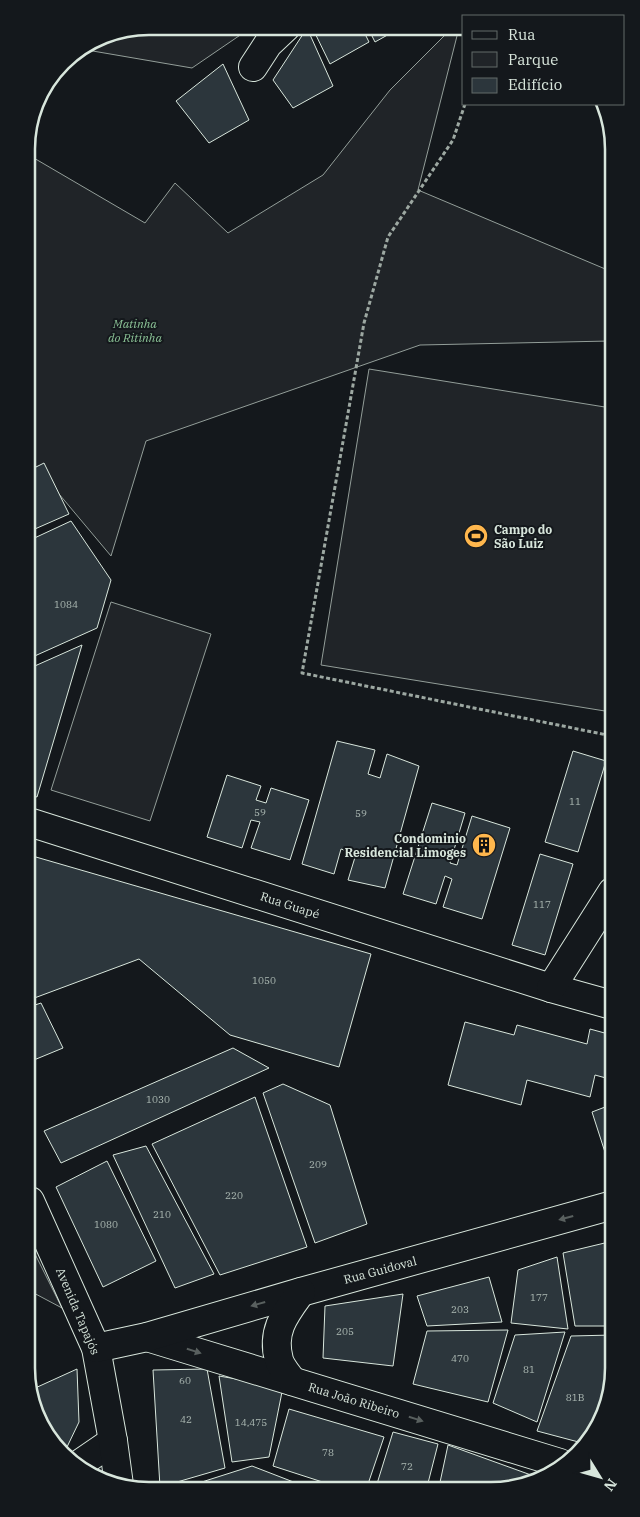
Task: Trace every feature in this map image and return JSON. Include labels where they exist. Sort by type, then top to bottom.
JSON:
[{"type":"street","points":[[253,67],[268,44],[278,35]]},
{"type":"street","name":"Rua Guapé","points":[[35,824],[551,988],[605,1003]]},
{"type":"street","points":[[551,988],[605,903]]},
{"type":"street","name":"Rua Guidoval","points":[[96,1348],[147,1337],[605,1207]]},
{"type":"street","name":"Avenida Tapajós","points":[[35,1212],[96,1348],[118,1478]]},
{"type":"street","points":[[292,1381],[279,1361],[277,1337],[281,1319],[301,1292]]},
{"type":"street","name":"Rua João Ribeiro","points":[[147,1337],[556,1462]]},
{"type":"street","points":[[84,1461],[113,1441]]},
{"type":"path","points":[[465,105],[453,140],[388,237],[364,323],[302,673],[605,735]]},
{"type":"green space","points":[[240,35],[192,68],[91,51],[112,41],[134,36]]},
{"type":"green space","name":"Matinha do Ritinha","points":[[445,35],[457,35],[418,190],[605,269],[605,341],[420,345],[146,441],[111,556],[35,465],[35,159],[145,223],[175,183],[228,233],[323,175],[390,90]]},
{"type":"green space","name":"Campo do São Luiz","points":[[369,369],[605,407],[605,711],[321,665]]},
{"type":"green space","points":[[111,602],[211,634],[150,821],[51,790]]},
{"type":"green space","points":[[35,1254],[62,1308],[35,1294]]},
{"type":"building","points":[[302,35],[310,35],[333,86],[293,108],[273,80]]},
{"type":"building","points":[[316,35],[366,35],[369,42],[330,64]]},
{"type":"building","points":[[372,35],[388,35],[375,42]]},
{"type":"building","points":[[223,64],[249,120],[209,143],[176,101]]},
{"type":"building","points":[[44,463],[69,514],[35,529],[35,468]]},
{"type":"building","points":[[71,521],[111,580],[97,628],[35,656],[35,538]]},
{"type":"building","points":[[82,645],[37,797],[35,796],[35,666]]},
{"type":"building","points":[[337,741],[375,750],[368,774],[380,778],[387,754],[419,766],[385,888],[348,880],[356,854],[341,849],[334,874],[302,864]]},
{"type":"building","points":[[573,751],[605,761],[578,852],[545,842]]},
{"type":"building","points":[[227,775],[261,786],[256,800],[266,803],[271,788],[309,800],[290,860],[251,848],[260,822],[251,820],[242,848],[207,837]]},
{"type":"building","name":"Condominio Residencial Limoges","points":[[432,803],[465,813],[450,863],[457,865],[472,816],[510,828],[482,919],[443,907],[452,879],[445,876],[436,904],[403,894]]},
{"type":"building","points":[[540,854],[573,864],[545,955],[512,945]]},
{"type":"building","points":[[35,857],[371,954],[339,1067],[230,1035],[139,959],[35,998]]},
{"type":"building","points":[[41,1003],[63,1048],[35,1060],[35,1005]]},
{"type":"building","points":[[465,1022],[514,1035],[517,1025],[587,1044],[590,1029],[605,1033],[605,1078],[595,1075],[590,1097],[527,1080],[521,1105],[448,1085]]},
{"type":"building","points":[[233,1048],[269,1068],[61,1163],[44,1131]]},
{"type":"building","points":[[283,1084],[330,1105],[367,1224],[315,1243],[263,1093]]},
{"type":"building","points":[[255,1097],[307,1247],[220,1275],[152,1144]]},
{"type":"building","points":[[605,1107],[605,1152],[592,1112]]},
{"type":"building","points":[[146,1146],[214,1274],[175,1288],[113,1155]]},
{"type":"building","points":[[107,1161],[156,1261],[103,1287],[56,1187]]},
{"type":"building","points":[[605,1243],[605,1326],[575,1326],[563,1253]]},
{"type":"building","points":[[557,1257],[568,1329],[511,1323],[518,1270]]},
{"type":"building","points":[[489,1277],[502,1322],[427,1326],[417,1296]]},
{"type":"building","points":[[403,1294],[393,1366],[323,1358],[325,1306]]},
{"type":"building","points":[[508,1330],[488,1402],[413,1384],[427,1331]]},
{"type":"building","points":[[565,1332],[537,1422],[493,1403],[515,1335]]},
{"type":"building","points":[[605,1335],[603,1390],[596,1412],[578,1442],[537,1431],[571,1336]]},
{"type":"building","points":[[77,1369],[79,1422],[67,1447],[50,1425],[39,1398],[37,1387]]},
{"type":"building","points":[[207,1369],[225,1468],[177,1482],[160,1482],[153,1370]]},
{"type":"building","points":[[219,1376],[283,1387],[269,1457],[232,1462]]},
{"type":"building","points":[[289,1409],[384,1437],[369,1482],[323,1482],[273,1466]]},
{"type":"building","points":[[393,1432],[438,1444],[428,1482],[378,1482]]},
{"type":"building","points":[[448,1445],[531,1475],[506,1481],[440,1482]]},
{"type":"building","points":[[252,1466],[293,1482],[202,1482]]},
{"type":"place","name":"Campo do São Luiz","points":[[476,536]]},
{"type":"place","name":"Condominio Residencial Limoges","points":[[484,845]]}]
